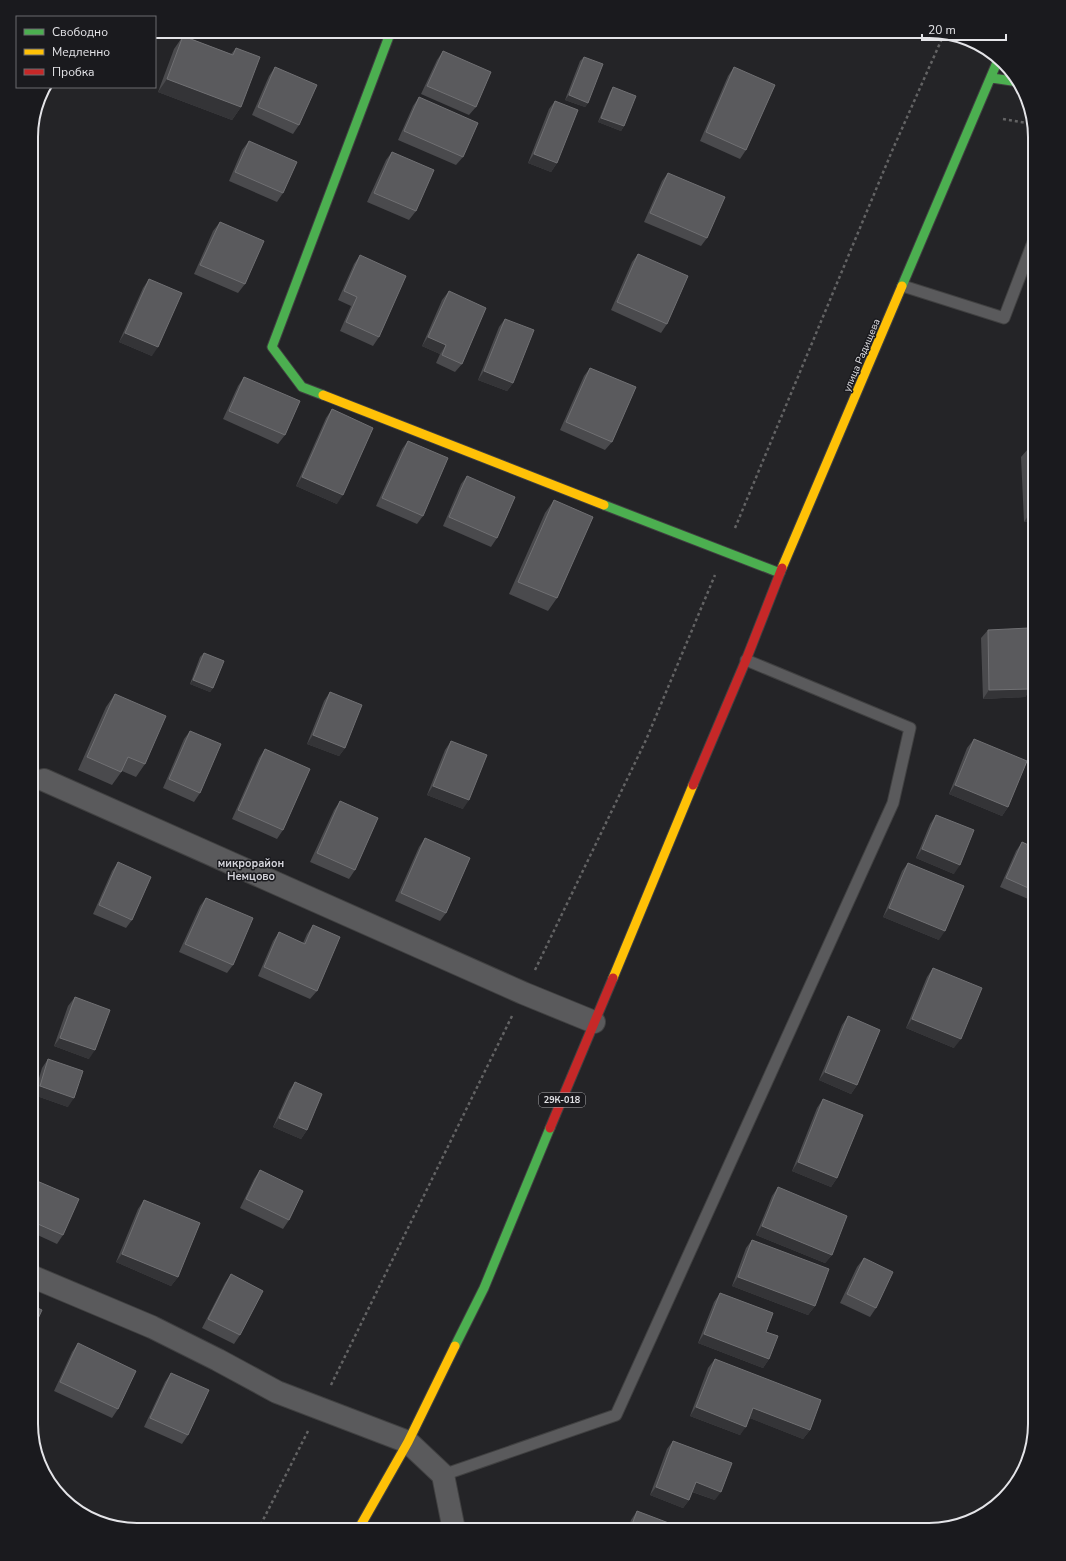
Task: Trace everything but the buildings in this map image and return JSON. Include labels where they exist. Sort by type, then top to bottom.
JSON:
[{"type":"main road","points":[[388,38],[272,346],[302,387],[780,573]]},
{"type":"main road","name":"улица Радищева","points":[[746,660],[780,573],[996,65]]},
{"type":"main road","points":[[992,78],[1010,81]]},
{"type":"main road","name":"29К-018","points":[[362,1523],[408,1442],[484,1288],[746,660]]},
{"type":"street","points":[[44,780],[523,993],[594,1022]]},
{"type":"street","points":[[38,1279],[152,1327],[277,1392],[408,1442],[442,1475],[452,1523]]},
{"type":"lane","points":[[903,286],[1004,318],[1028,255]]},
{"type":"lane","points":[[442,1475],[616,1415],[893,803],[910,728],[746,660]]},
{"type":"path","points":[[262,1523],[320,1408],[646,740],[888,158],[942,39]]},
{"type":"path","points":[[1003,119],[1027,123]]},
{"type":"traffic: fast","points":[[323,395],[302,387],[272,347],[388,38]]},
{"type":"traffic: fast","points":[[902,286],[996,65]]},
{"type":"traffic: fast","points":[[992,78],[1010,81]]},
{"type":"traffic: fast","points":[[604,505],[780,573]]},
{"type":"traffic: fast","points":[[455,1346],[484,1288],[550,1128]]},
{"type":"traffic: slow","points":[[782,568],[902,286]]},
{"type":"traffic: slow","points":[[323,395],[604,505]]},
{"type":"traffic: slow","points":[[613,978],[693,785]]},
{"type":"traffic: slow","points":[[362,1523],[408,1442],[455,1346]]},
{"type":"traffic: jam","points":[[693,785],[746,660],[782,568]]},
{"type":"traffic: jam","points":[[550,1128],[613,978]]},
{"type":"district","name":"микрорайон Немцово","points":[[251,869]]}]
